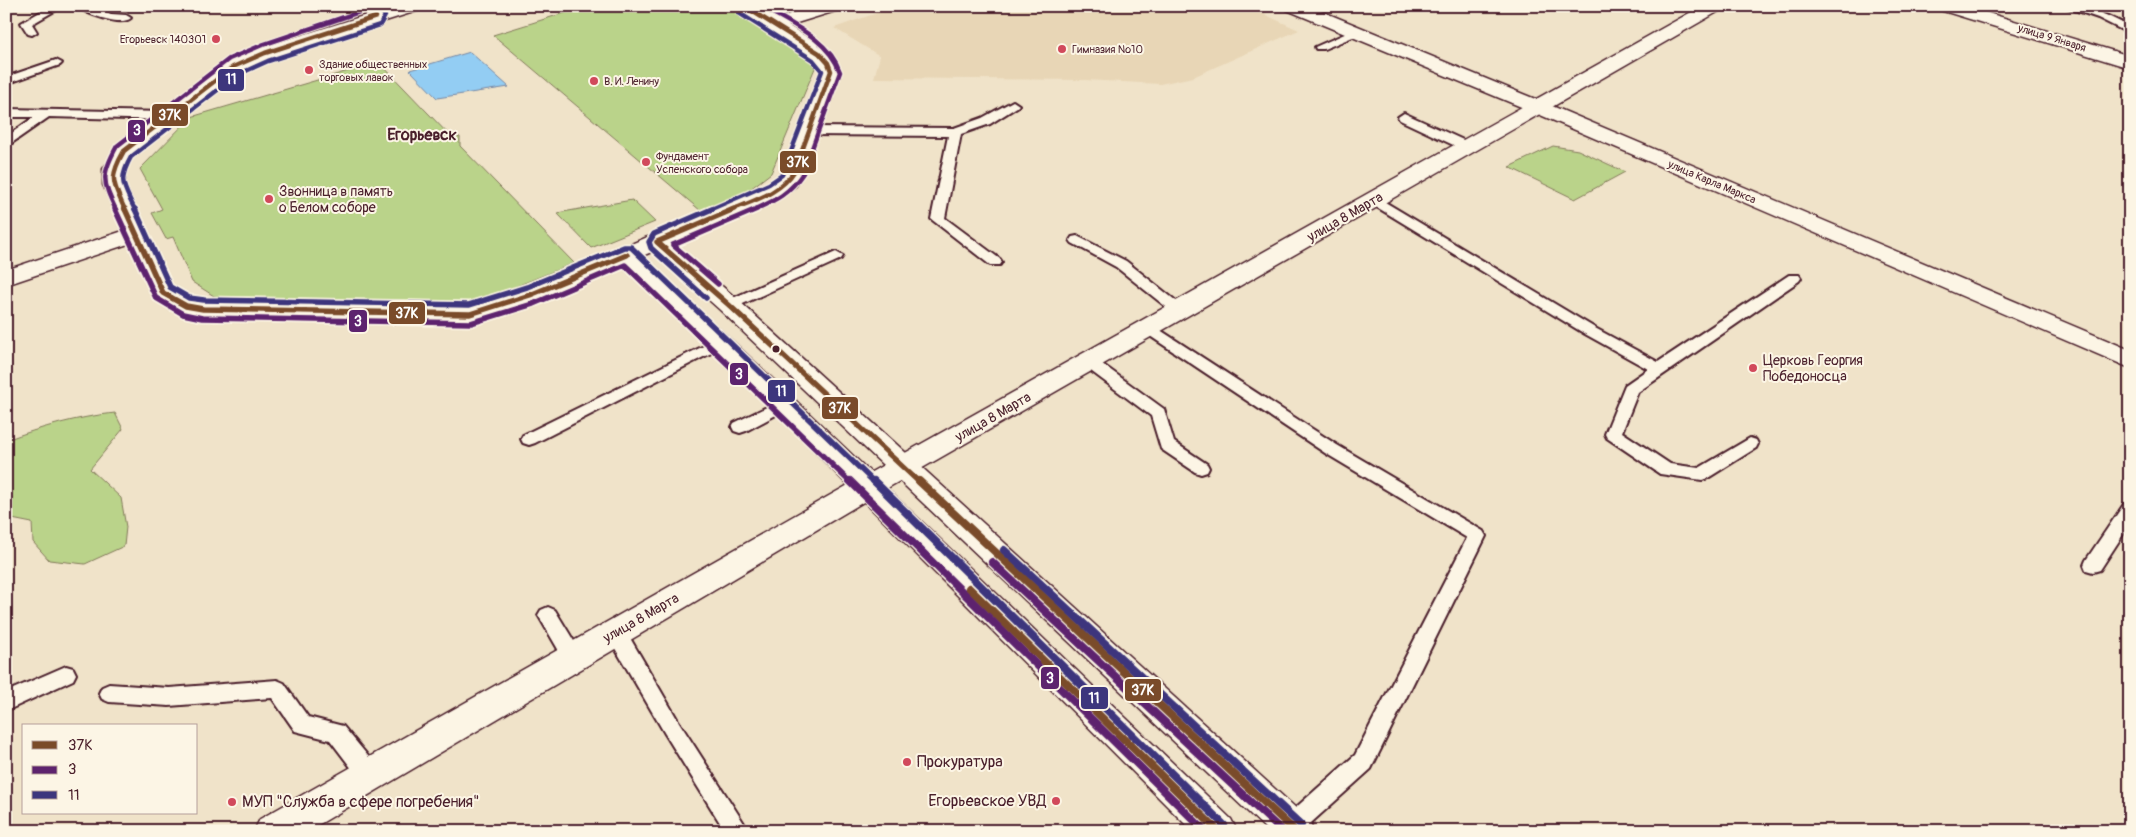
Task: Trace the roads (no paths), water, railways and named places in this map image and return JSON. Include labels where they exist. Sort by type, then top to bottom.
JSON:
[{"type":"main road","points":[[407,7],[371,12],[246,60],[217,78],[124,152],[114,169],[114,185],[163,293],[186,306],[203,309],[470,314],[494,308],[558,284],[773,192],[788,180],[795,170],[831,71],[828,63],[819,53],[744,6]]},
{"type":"main road","points":[[774,25],[833,6]]},
{"type":"main road","name":"улица Карла Маркса","points":[[1294,6],[1538,107],[2130,360]]},
{"type":"main road","name":"улица 8 Марта","points":[[273,831],[867,487],[1715,6]]},
{"type":"main road","name":"улица 9 Января","points":[[1946,6],[2130,62]]},
{"type":"main road","points":[[6,278],[135,234]]},
{"type":"main road","points":[[657,242],[729,305],[902,468],[1293,829]]},
{"type":"main road","points":[[627,255],[783,404],[1218,831]]},
{"type":"lane","points":[[32,32],[26,23],[53,9],[51,6]]},
{"type":"lane","points":[[81,6],[109,18],[126,18]]},
{"type":"lane","points":[[2068,6],[2102,16],[2130,31]]},
{"type":"lane","points":[[1320,47],[1356,32]]},
{"type":"lane","points":[[6,81],[56,64]]},
{"type":"lane","points":[[809,131],[955,132],[986,121],[1013,105]]},
{"type":"lane","points":[[6,113],[168,116]]},
{"type":"lane","points":[[6,143],[47,113]]},
{"type":"lane","points":[[1404,117],[1468,147]]},
{"type":"lane","points":[[955,132],[938,220],[995,262]]},
{"type":"lane","points":[[1375,200],[1590,331],[1659,369]]},
{"type":"lane","points":[[1077,240],[1121,264],[1180,310]]},
{"type":"lane","points":[[729,305],[836,256]]},
{"type":"lane","points":[[1750,444],[1702,474],[1666,470],[1613,434],[1631,389],[1794,278]]},
{"type":"lane","points":[[1148,329],[1332,450],[1477,536],[1363,762],[1293,829]]},
{"type":"lane","points":[[529,439],[720,343]]},
{"type":"lane","points":[[1089,362],[1158,413],[1167,445],[1201,468]]},
{"type":"lane","points":[[740,427],[783,404]]},
{"type":"lane","points":[[2093,565],[2130,509]]},
{"type":"lane","points":[[548,616],[573,657]]},
{"type":"lane","points":[[616,632],[672,728],[738,831]]},
{"type":"lane","points":[[6,702],[66,674]]},
{"type":"lane","points":[[109,693],[169,697],[277,689],[302,726],[336,732],[370,775]]},
{"type":"water","points":[[470,52],[509,87],[437,98],[410,70]]},
{"type":"place","name":"Егорьевск 140301","points":[[216,39]]},
{"type":"place","name":"Гимназия №10","points":[[1062,49]]},
{"type":"place","name":"Здание общественных торговых лавок","points":[[309,70]]},
{"type":"place","name":"В. И. Ленину","points":[[594,81]]},
{"type":"place","name":"Фундамент Успенского собора","points":[[646,162]]},
{"type":"place","name":"Звонница в память о Белом соборе","points":[[269,199]]},
{"type":"place","name":"Церковь Георгия Победоносца","points":[[1753,368]]},
{"type":"place","name":"Прокуратура","points":[[907,762]]},
{"type":"place","name":"Егорьевское УВД","points":[[1056,801]]},
{"type":"place","name":"МУП \"Служба в сфере погребения\"","points":[[232,802]]},
{"type":"district","name":"Егорьевск","points":[[422,135]]}]
